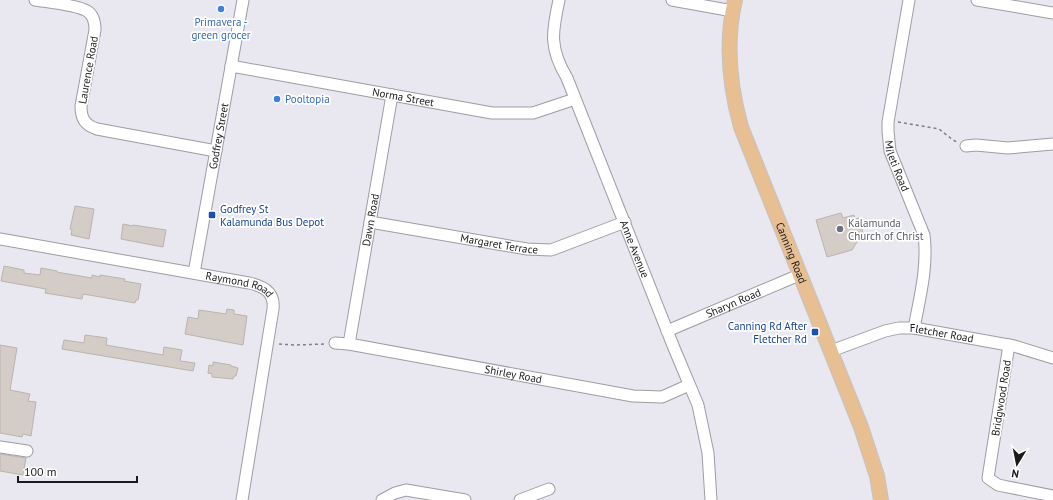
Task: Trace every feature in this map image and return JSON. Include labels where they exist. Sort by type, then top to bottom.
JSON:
[{"type":"main road","name":"Canning Road","points":[[734,5],[730,30],[729,66],[732,93],[737,113],[746,141],[861,428],[876,476],[881,500]]},
{"type":"street","name":"Laurence Road","points":[[35,0],[80,8],[88,11],[93,18],[94,30],[81,106],[81,114],[86,123],[97,129],[216,150]]},
{"type":"street","name":"Godfrey Street","points":[[194,273],[243,0]]},
{"type":"street","name":"Anne Avenue","points":[[559,0],[554,26],[553,45],[559,65],[567,78],[667,331],[698,405],[708,453],[711,500]]},
{"type":"street","points":[[672,0],[734,5]]},
{"type":"street","name":"Mileti Road","points":[[909,0],[888,121],[888,131],[890,151],[924,235],[926,250],[914,328]]},
{"type":"street","points":[[977,0],[1053,13]]},
{"type":"street","name":"Norma Street","points":[[231,66],[492,113],[533,113],[575,99]]},
{"type":"street","name":"Dawn Road","points":[[349,344],[392,95]]},
{"type":"street","points":[[966,146],[976,145],[1002,148],[1053,144]]},
{"type":"street","name":"Margaret Terrace","points":[[370,222],[527,250],[551,250],[624,222]]},
{"type":"street","name":"Raymond Road","points":[[0,239],[258,284],[268,292],[274,301],[242,500]]},
{"type":"street","name":"Sharyn Road","points":[[667,331],[799,275]]},
{"type":"street","name":"Fletcher Road","points":[[831,351],[885,331],[899,328],[914,328],[1009,345],[1053,358]]},
{"type":"street","name":"Shirley Road","points":[[335,343],[349,344],[633,396],[662,397],[690,385]]},
{"type":"street","name":"Bridgwood Road","points":[[1009,345],[988,478],[998,485],[1053,496]]},
{"type":"street","points":[[0,447],[27,451]]},
{"type":"street","points":[[520,500],[549,489]]},
{"type":"street","points":[[382,500],[395,493],[406,490],[465,500]]},
{"type":"path","points":[[888,121],[939,129],[953,140],[966,146]]},
{"type":"path","points":[[279,344],[294,345],[335,343]]},
{"type":"building","points":[[75,206],[94,209],[89,239],[71,235],[72,230],[70,229]]},
{"type":"building","name":"Kalamunda Church of Christ","points":[[841,213],[843,218],[854,215],[855,219],[859,218],[864,237],[855,239],[857,242],[852,250],[827,257],[816,220]]},
{"type":"building","points":[[123,224],[166,230],[163,247],[121,239]]},
{"type":"building","points":[[4,266],[24,270],[24,273],[40,275],[41,268],[92,278],[92,275],[100,277],[100,275],[125,279],[124,281],[141,284],[138,300],[136,300],[135,303],[83,294],[82,299],[45,293],[46,289],[1,281]]},
{"type":"building","points":[[227,309],[234,310],[234,314],[247,316],[243,345],[185,334],[188,317],[198,319],[199,310],[226,314]]},
{"type":"building","points":[[85,335],[107,338],[106,345],[163,355],[164,347],[182,350],[180,361],[195,363],[193,371],[62,349],[64,340],[84,343]]},
{"type":"building","points":[[0,345],[17,348],[10,390],[30,394],[28,401],[36,402],[31,436],[23,434],[22,437],[0,433]]},
{"type":"building","points":[[213,362],[231,365],[238,368],[236,376],[234,376],[233,379],[212,377],[212,374],[208,373],[209,365],[213,366]]},
{"type":"building","points":[[0,454],[26,458],[23,475],[0,471]]},
{"type":"place","name":"Primavera - green grocer","points":[[221,9]]},
{"type":"place","name":"Pooltopia","points":[[277,99]]},
{"type":"place","name":"Godfrey St Kalamunda Bus Depot","points":[[212,215]]},
{"type":"place","name":"Kalamunda Church of Christ","points":[[840,229]]},
{"type":"place","name":"Canning Rd After Fletcher Rd","points":[[815,332]]}]
